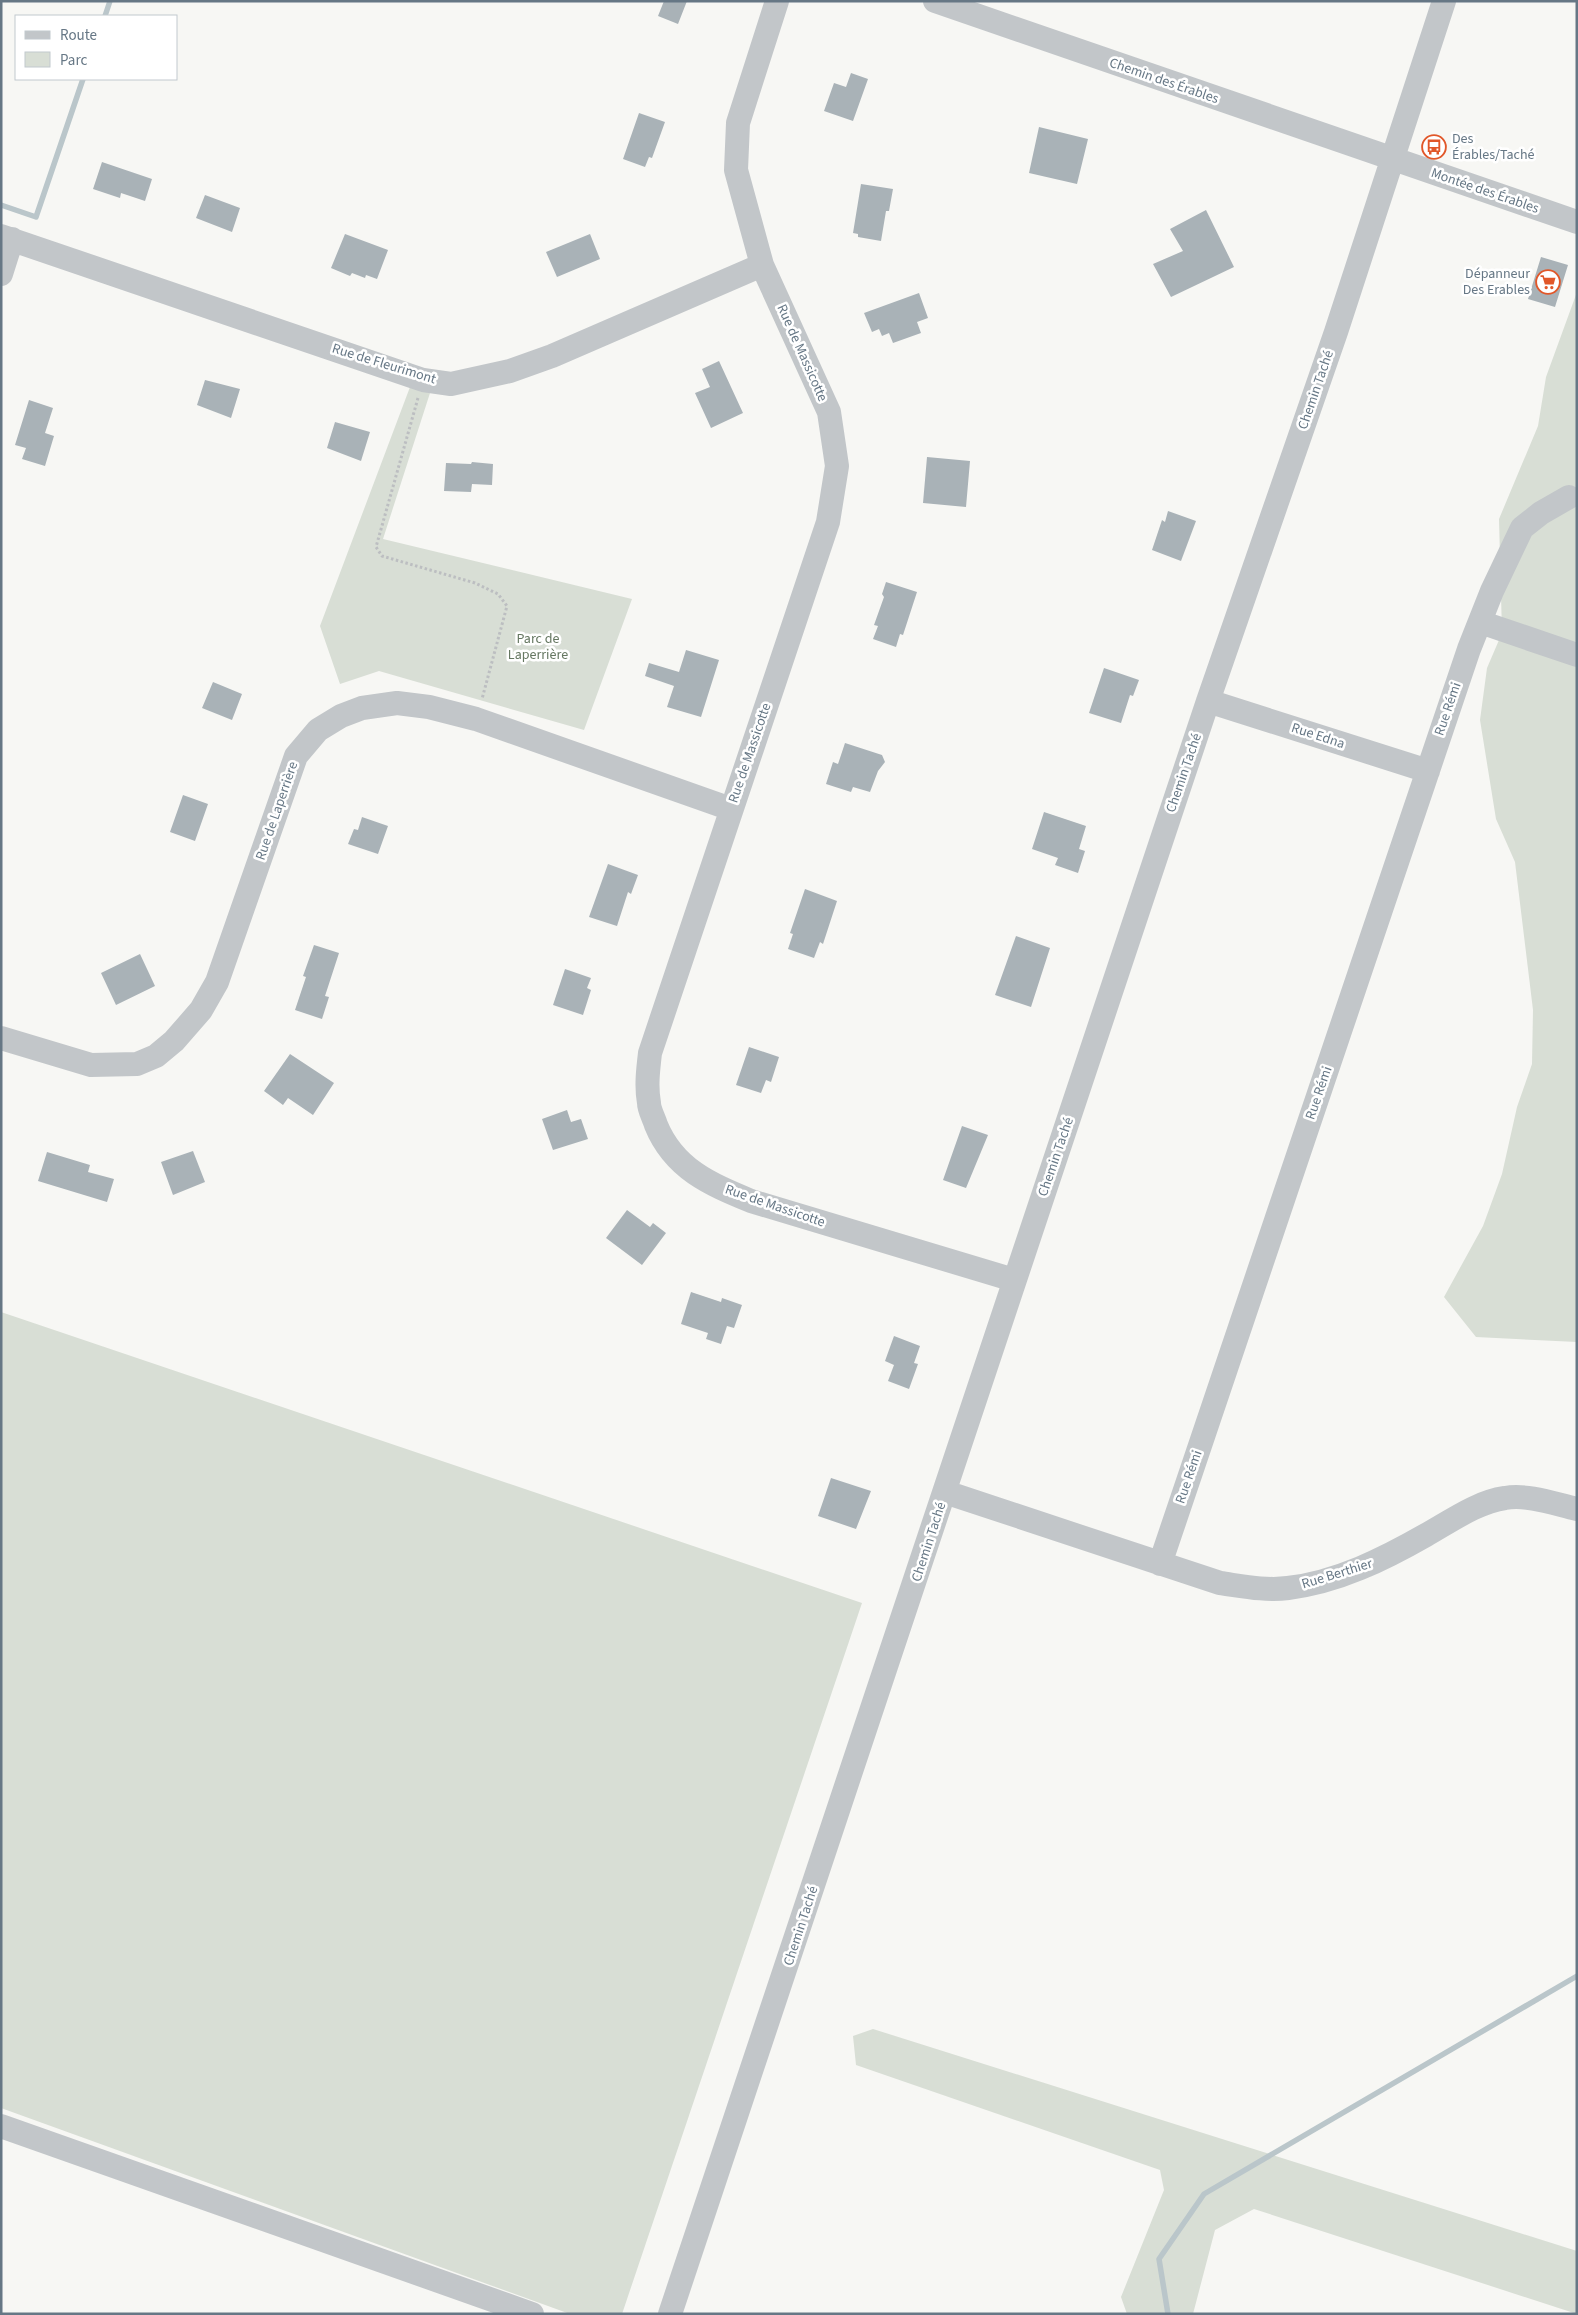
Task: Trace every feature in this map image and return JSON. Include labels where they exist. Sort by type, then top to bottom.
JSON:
[{"type":"street","name":"Rue de Massicotte","points":[[777,1],[738,123],[736,170],[742,198],[762,265],[829,412],[838,466],[828,522],[650,1053],[648,1105],[662,1140],[683,1166],[716,1186],[752,1201],[1014,1280]]},
{"type":"street","name":"Chemin des Érables","points":[[935,1],[1393,160]]},
{"type":"street","name":"Chemin Taché","points":[[670,2314],[946,1492],[1014,1280],[1208,701],[1393,160],[1444,1]]},
{"type":"street","name":"Montée des Érables","points":[[1393,160],[1577,222]]},
{"type":"street","name":"Rue de Fleurimont","points":[[7,238],[423,380],[451,384],[519,368],[561,352],[762,265]]},
{"type":"street","points":[[1,274],[7,238]]},
{"type":"street","name":"Rue Rémi","points":[[1160,1564],[1480,622],[1504,564],[1522,528],[1541,512],[1569,497]]},
{"type":"street","points":[[1480,622],[1577,655]]},
{"type":"street","name":"Rue Edna","points":[[1208,701],[1428,771]]},
{"type":"street","name":"Rue de Laperrière","points":[[1,1038],[91,1065],[137,1064],[156,1056],[174,1041],[201,1010],[217,982],[296,756],[318,730],[341,716],[362,708],[397,703],[429,707],[476,719],[732,809]]},
{"type":"street","name":"Rue Berthier","points":[[946,1492],[1220,1583],[1262,1589],[1288,1588],[1322,1581],[1384,1559],[1482,1503],[1507,1497],[1537,1500],[1577,1508]]},
{"type":"street","points":[[1,2126],[532,2314]]},
{"type":"path","points":[[423,380],[376,546],[382,556],[475,584],[498,594],[507,606],[476,719]]},
{"type":"green space","points":[[1577,292],[1577,1342],[1476,1337],[1444,1297],[1483,1226],[1502,1174],[1517,1107],[1532,1064],[1533,1010],[1515,862],[1496,819],[1480,720],[1487,668],[1502,633],[1499,519],[1538,426],[1546,377]]},
{"type":"green space","name":"Parc de Laperrière","points":[[410,387],[430,393],[383,539],[632,599],[584,730],[379,671],[340,684],[320,626]]},
{"type":"green space","points":[[1,1312],[862,1603],[622,2314],[570,2314],[1,2108]]},
{"type":"green space","points":[[873,2029],[1577,2251],[1577,2314],[1254,2209],[1215,2230],[1193,2314],[1127,2314],[1121,2297],[1164,2190],[1160,2170],[856,2065],[853,2036]]},
{"type":"building","points":[[664,1],[687,1],[678,24],[658,16]]},
{"type":"building","points":[[851,73],[868,79],[853,121],[824,111],[834,83],[846,87]]},
{"type":"building","points":[[639,113],[665,122],[652,158],[649,157],[645,167],[623,159]]},
{"type":"building","points":[[1039,127],[1088,139],[1077,184],[1029,173]]},
{"type":"building","points":[[102,162],[152,179],[145,201],[121,193],[120,198],[93,189]]},
{"type":"building","points":[[861,184],[893,189],[889,211],[886,211],[881,241],[858,237],[858,234],[853,233]]},
{"type":"building","points":[[205,195],[240,208],[232,232],[196,218]]},
{"type":"building","points":[[1206,210],[1234,267],[1171,297],[1153,264],[1183,251],[1170,229]]},
{"type":"building","points":[[345,234],[388,250],[377,279],[366,275],[365,278],[352,273],[350,276],[331,268]]},
{"type":"building","points":[[590,234],[600,259],[557,277],[546,252]]},
{"type":"building","name":"Dépanneur Des Erables","points":[[1541,257],[1568,265],[1555,307],[1528,299]]},
{"type":"building","points":[[919,293],[928,318],[917,322],[921,333],[893,343],[889,333],[882,336],[879,329],[872,332],[864,313]]},
{"type":"building","points":[[719,361],[743,413],[711,428],[695,393],[710,387],[702,369]]},
{"type":"building","points":[[205,380],[240,389],[231,418],[197,405]]},
{"type":"building","points":[[29,400],[53,408],[45,433],[54,436],[45,466],[22,459],[26,448],[15,445]]},
{"type":"building","points":[[335,422],[370,432],[361,461],[327,448]]},
{"type":"building","points":[[927,457],[970,461],[966,507],[923,503]]},
{"type":"building","points":[[472,462],[493,464],[492,485],[472,484],[471,492],[444,491],[446,463],[471,464]]},
{"type":"building","points":[[1168,511],[1196,521],[1181,561],[1152,550],[1162,520],[1165,522]]},
{"type":"building","points":[[886,582],[917,592],[903,635],[900,634],[896,647],[873,639],[878,626],[874,625],[884,597],[882,594]]},
{"type":"building","points":[[686,650],[719,660],[701,717],[667,707],[674,686],[645,676],[649,663],[679,672]]},
{"type":"building","points":[[1104,668],[1139,680],[1133,696],[1130,695],[1121,723],[1089,713]]},
{"type":"building","points":[[213,682],[242,694],[232,720],[202,708]]},
{"type":"building","points":[[845,743],[882,755],[885,762],[878,771],[870,792],[853,787],[851,792],[826,784],[833,762],[838,764]]},
{"type":"building","points":[[183,795],[208,804],[195,841],[170,832]]},
{"type":"building","points":[[1044,812],[1086,826],[1079,849],[1085,851],[1078,873],[1055,865],[1058,858],[1032,849]]},
{"type":"building","points":[[362,817],[388,826],[378,854],[348,844],[354,829],[358,830]]},
{"type":"building","points":[[608,864],[638,875],[631,894],[628,892],[617,926],[589,917]]},
{"type":"building","points":[[805,889],[837,901],[823,944],[820,942],[814,958],[788,949],[793,934],[790,933]]},
{"type":"building","points":[[1016,936],[1050,948],[1031,1007],[995,995]]},
{"type":"building","points":[[314,945],[339,953],[325,996],[329,997],[322,1019],[295,1010],[306,977],[303,976]]},
{"type":"building","points":[[140,954],[155,986],[116,1005],[101,973]]},
{"type":"building","points":[[565,969],[591,978],[587,988],[591,990],[583,1015],[553,1005]]},
{"type":"building","points":[[749,1047],[779,1057],[771,1082],[766,1080],[761,1093],[736,1085]]},
{"type":"building","points":[[290,1054],[334,1083],[313,1115],[288,1098],[283,1105],[264,1091]]},
{"type":"building","points":[[567,1110],[571,1122],[581,1119],[588,1139],[553,1150],[542,1119]]},
{"type":"building","points":[[962,1126],[988,1135],[966,1188],[943,1180]]},
{"type":"building","points":[[193,1151],[205,1182],[173,1195],[161,1162]]},
{"type":"building","points":[[47,1152],[90,1165],[88,1172],[114,1179],[107,1202],[38,1181]]},
{"type":"building","points":[[627,1210],[650,1227],[653,1223],[666,1233],[642,1265],[606,1238]]},
{"type":"building","points":[[691,1292],[721,1302],[722,1298],[742,1305],[734,1328],[727,1326],[721,1344],[706,1339],[708,1333],[681,1324]]},
{"type":"building","points":[[894,1336],[920,1346],[914,1363],[918,1364],[909,1389],[888,1381],[894,1365],[885,1361]]},
{"type":"building","points":[[831,1478],[871,1491],[856,1529],[818,1516]]},
{"type":"waterway","points":[[105,15],[110,1]]},
{"type":"waterway","points":[[1,205],[36,217],[83,80]]},
{"type":"waterway","points":[[1168,2314],[1159,2259],[1204,2194],[1577,1976]]},
{"type":"place","name":"Des Érables/Taché","points":[[1434,147]]},
{"type":"place","name":"Dépanneur Des Erables","points":[[1548,282]]}]
